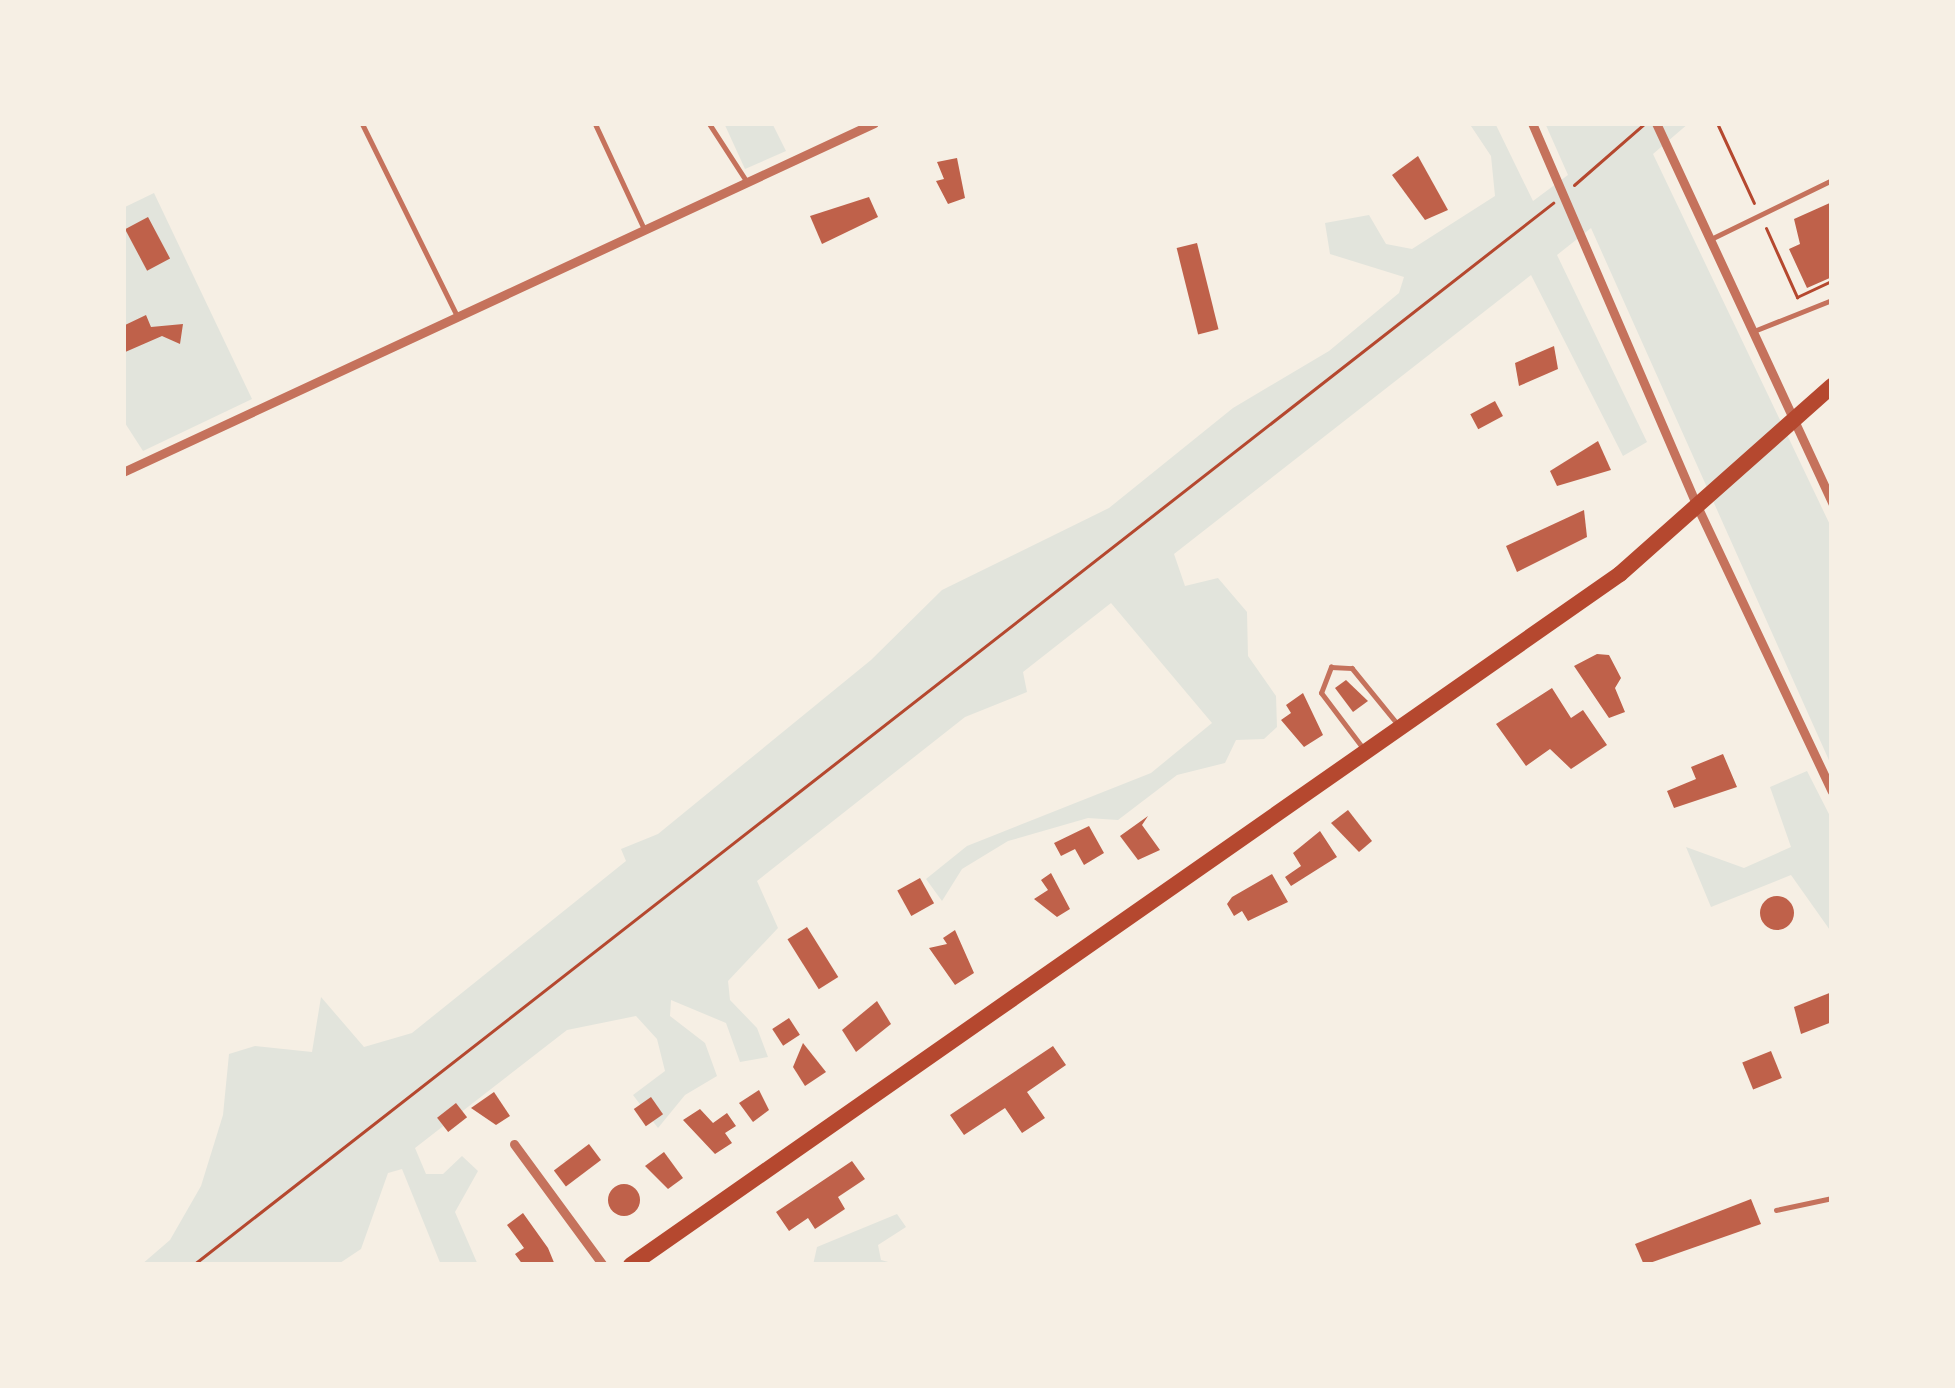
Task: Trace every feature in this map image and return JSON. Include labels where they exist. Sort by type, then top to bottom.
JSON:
[{"type":"highway","points":[[631,1265],[1368,755],[1620,574],[1792,416],[1832,386]]},
{"type":"street","points":[[123,472],[456,313],[874,123]]},
{"type":"street","points":[[1532,123],[1697,506],[1832,790]]},
{"type":"street","points":[[1670,123],[1658,127],[1832,503]]},
{"type":"street","points":[[514,1144],[603,1265]]},
{"type":"lane","points":[[362,123],[456,313]]},
{"type":"lane","points":[[595,123],[644,228]]},
{"type":"lane","points":[[709,123],[746,180]]},
{"type":"lane","points":[[1710,239],[1832,180]]},
{"type":"lane","points":[[1753,332],[1832,300]]},
{"type":"lane","points":[[1368,755],[1321,692],[1331,667],[1352,668],[1403,730]]},
{"type":"lane","points":[[1776,1210],[1832,1198]]},
{"type":"path","points":[[193,1265],[1564,195],[1645,123]]},
{"type":"shaded area","points":[[724,123],[772,123],[786,151],[745,169]]},
{"type":"shaded area","points":[[1469,123],[1495,123],[1533,201],[1568,175],[1545,123],[1689,123],[1653,154],[1832,529],[1832,767],[1591,228],[1557,255],[1647,442],[1623,456],[1531,275],[1174,554],[1185,586],[1218,578],[1247,612],[1248,656],[1276,696],[1277,727],[1264,739],[1236,740],[1225,763],[1177,775],[1118,820],[1088,818],[1008,841],[962,869],[942,901],[926,879],[967,846],[1151,773],[1212,723],[1111,603],[1023,672],[1027,692],[965,717],[757,881],[778,928],[728,981],[730,1000],[757,1028],[768,1057],[740,1062],[726,1023],[671,1000],[670,1016],[705,1043],[717,1076],[685,1095],[658,1128],[633,1095],[665,1071],[657,1039],[636,1016],[567,1030],[415,1148],[426,1174],[443,1174],[462,1156],[478,1171],[455,1212],[478,1265],[441,1265],[402,1169],[388,1173],[361,1249],[337,1265],[141,1265],[170,1240],[201,1186],[223,1115],[229,1054],[255,1046],[312,1052],[321,997],[364,1047],[412,1033],[626,861],[621,849],[658,834],[871,660],[942,590],[1109,508],[1233,408],[1329,351],[1399,293],[1404,277],[1330,254],[1325,223],[1369,215],[1386,244],[1412,249],[1495,196],[1491,156]]},
{"type":"shaded area","points":[[154,193],[252,399],[143,451],[123,420],[123,208]]},
{"type":"shaded area","points":[[1807,771],[1832,820],[1832,933],[1791,875],[1711,907],[1686,847],[1744,868],[1791,847],[1770,787]]},
{"type":"shaded area","points":[[897,1214],[906,1227],[878,1245],[881,1260],[899,1265],[813,1265],[817,1247]]},
{"type":"building","points":[[1418,156],[1448,210],[1425,220],[1392,175]]},
{"type":"building","points":[[957,158],[965,198],[948,204],[936,181],[944,179],[937,162]]},
{"type":"building","points":[[869,197],[878,217],[822,244],[810,216]]},
{"type":"building","points":[[1832,202],[1832,277],[1807,288],[1789,249],[1800,244],[1794,219]]},
{"type":"building","points":[[148,217],[170,258],[147,271],[125,229]]},
{"type":"building","points":[[1197,243],[1219,329],[1198,334],[1177,248]]},
{"type":"building","points":[[146,315],[151,327],[183,324],[180,344],[162,336],[123,353],[123,326]]},
{"type":"building","points":[[1554,346],[1558,369],[1519,386],[1515,363]]},
{"type":"building","points":[[1495,401],[1503,416],[1478,429],[1470,414]]},
{"type":"building","points":[[1598,441],[1611,470],[1557,486],[1550,471]]},
{"type":"building","points":[[1584,510],[1587,537],[1517,572],[1506,546]]},
{"type":"building","points":[[1597,654],[1609,655],[1621,678],[1615,688],[1625,712],[1609,718],[1574,666]]},
{"type":"building","points":[[1346,680],[1368,701],[1353,712],[1335,688]]},
{"type":"building","points":[[1552,688],[1571,718],[1583,710],[1607,745],[1571,769],[1550,749],[1526,766],[1496,724]]},
{"type":"building","points":[[1303,693],[1323,735],[1304,747],[1281,720],[1291,713],[1286,705]]},
{"type":"building","points":[[1723,754],[1737,787],[1674,808],[1667,791],[1696,779],[1691,767]]},
{"type":"building","points":[[1348,810],[1372,841],[1359,852],[1331,823]]},
{"type":"building","points":[[1148,816],[1142,825],[1160,850],[1138,860],[1120,836]]},
{"type":"building","points":[[1089,826],[1104,853],[1084,865],[1075,849],[1061,856],[1054,843]]},
{"type":"building","points":[[1320,831],[1337,857],[1291,886],[1285,877],[1301,866],[1293,853]]},
{"type":"building","points":[[1051,873],[1070,909],[1057,917],[1034,899],[1048,890],[1041,880]]},
{"type":"building","points":[[1272,874],[1288,902],[1248,921],[1242,911],[1234,916],[1227,904],[1232,897]]},
{"type":"building","points":[[920,878],[934,903],[911,916],[897,891]]},
{"type":"building","points":[[1777,896],[1789,901],[1794,913],[1789,925],[1777,930],[1765,925],[1760,913],[1765,901]]},
{"type":"building","points":[[807,927],[838,977],[819,989],[787,939]]},
{"type":"building","points":[[955,930],[974,973],[955,985],[929,948],[947,944],[943,938]]},
{"type":"building","points":[[1832,992],[1832,1022],[1801,1034],[1794,1007]]},
{"type":"building","points":[[877,1001],[891,1024],[856,1052],[842,1030]]},
{"type":"building","points":[[789,1018],[800,1035],[783,1046],[772,1029]]},
{"type":"building","points":[[803,1043],[826,1072],[805,1086],[793,1067]]},
{"type":"building","points":[[1053,1046],[1066,1065],[1027,1092],[1045,1118],[1022,1133],[1005,1108],[964,1135],[950,1115]]},
{"type":"building","points":[[1771,1051],[1782,1078],[1753,1090],[1742,1063]]},
{"type":"building","points":[[759,1090],[769,1110],[753,1122],[739,1103]]},
{"type":"building","points":[[494,1092],[510,1116],[496,1125],[471,1108]]},
{"type":"building","points":[[651,1097],[663,1114],[646,1126],[634,1109]]},
{"type":"building","points":[[456,1103],[467,1117],[448,1132],[437,1118]]},
{"type":"building","points":[[700,1109],[713,1123],[727,1113],[736,1126],[725,1133],[732,1143],[715,1154],[683,1120]]},
{"type":"building","points":[[589,1144],[601,1160],[566,1186],[554,1170]]},
{"type":"building","points":[[664,1152],[683,1178],[668,1189],[645,1166]]},
{"type":"building","points":[[852,1161],[865,1179],[838,1197],[845,1209],[815,1229],[808,1218],[789,1231],[776,1212]]},
{"type":"building","points":[[624,1184],[635,1189],[640,1200],[635,1211],[624,1216],[613,1211],[608,1200],[613,1189]]},
{"type":"building","points":[[1751,1199],[1761,1224],[1644,1265],[1635,1244]]},
{"type":"building","points":[[523,1213],[555,1265],[523,1265],[515,1254],[524,1248],[507,1225]]}]
